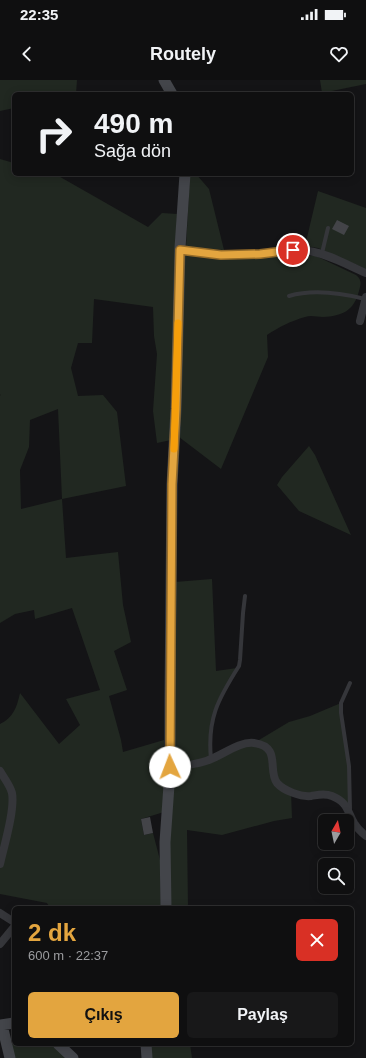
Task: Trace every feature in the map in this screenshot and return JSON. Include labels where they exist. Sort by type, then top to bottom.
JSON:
[{"type":"street","points":[[164,80],[171,92]]},
{"type":"street","points":[[166,906],[165,842],[170,767],[172,484],[176,409],[180,250],[185,176]]},
{"type":"street","points":[[180,250],[221,255],[260,254],[293,250],[308,251],[322,253],[366,273]]},
{"type":"street","points":[[360,321],[366,298]]},
{"type":"street","points":[[170,767],[186,766],[211,759],[243,744],[254,743],[260,745],[272,755],[276,780],[281,786],[300,795],[306,796],[322,794],[332,796],[344,804],[357,828],[366,836]]},
{"type":"street","points":[[0,771],[9,786],[12,799],[0,864]]},
{"type":"street","points":[[0,913],[12,926]]},
{"type":"street","points":[[0,944],[12,928]]},
{"type":"street","points":[[10,1058],[1,1025],[12,1024]]},
{"type":"street","points":[[60,1046],[73,1058]]},
{"type":"street","points":[[146,1046],[147,1058]]},
{"type":"lane","points":[[322,253],[328,228]]},
{"type":"lane","points":[[289,296],[306,292],[349,295],[366,298]]},
{"type":"lane","points":[[211,759],[210,739],[213,716],[218,700],[239,666],[245,596]]},
{"type":"lane","points":[[350,683],[341,703],[349,766],[350,813]]},
{"type":"shaded area","points":[[0,80],[77,80],[76,92],[12,92],[12,108],[0,111]]},
{"type":"shaded area","points":[[320,80],[366,80],[366,84],[322,92]]},
{"type":"shaded area","points":[[0,159],[12,162],[12,176],[59,176],[148,227],[162,213],[177,214],[171,440],[157,443],[153,411],[157,354],[154,336],[153,307],[94,299],[92,343],[78,343],[71,368],[78,396],[103,395],[117,412],[126,486],[62,499],[66,558],[118,552],[123,605],[131,642],[114,651],[127,690],[109,696],[123,752],[164,740],[164,812],[141,819],[144,835],[153,833],[160,860],[161,906],[49,906],[47,903],[0,894],[0,724],[8,719],[14,712],[20,693],[59,744],[80,725],[66,699],[100,690],[72,608],[35,619],[34,610],[15,614],[0,623],[1,394],[0,395]],"holes":[[[58,409],[62,499],[21,509],[20,470],[29,447],[30,420]]]},
{"type":"shaded area","points":[[190,176],[198,176],[209,189],[224,250],[186,247]]},
{"type":"shaded area","points":[[318,191],[366,208],[366,269],[318,248],[305,246]]},
{"type":"shaded area","points":[[184,255],[228,259],[297,255],[316,256],[356,275],[360,282],[360,289],[357,298],[350,308],[341,314],[323,317],[305,317],[285,324],[267,335],[268,357],[221,469],[179,437]]},
{"type":"shaded area","points":[[309,446],[315,455],[351,535],[299,511],[277,485],[282,477]]},
{"type":"shaded area","points":[[212,579],[216,671],[237,668],[213,716],[211,759],[254,743],[289,722],[310,716],[341,703],[347,748],[350,813],[338,799],[291,792],[292,818],[274,821],[222,835],[187,830],[188,906],[171,906],[169,849],[175,582]]},
{"type":"shaded area","points":[[12,1042],[12,1046],[54,1046],[68,1058],[15,1058],[11,1044]]},
{"type":"shaded area","points":[[151,1046],[190,1046],[192,1058],[151,1058]]},
{"type":"building","points":[[337,220],[349,226],[344,235],[332,229]]},
{"type":"building","points":[[150,817],[153,833],[144,835],[141,819]]},
{"type":"slow traffic","points":[[174,449],[178,323]]},
{"type":"route","points":[[170,767],[172,484],[176,409],[180,250],[221,255],[260,254],[293,250]]}]
